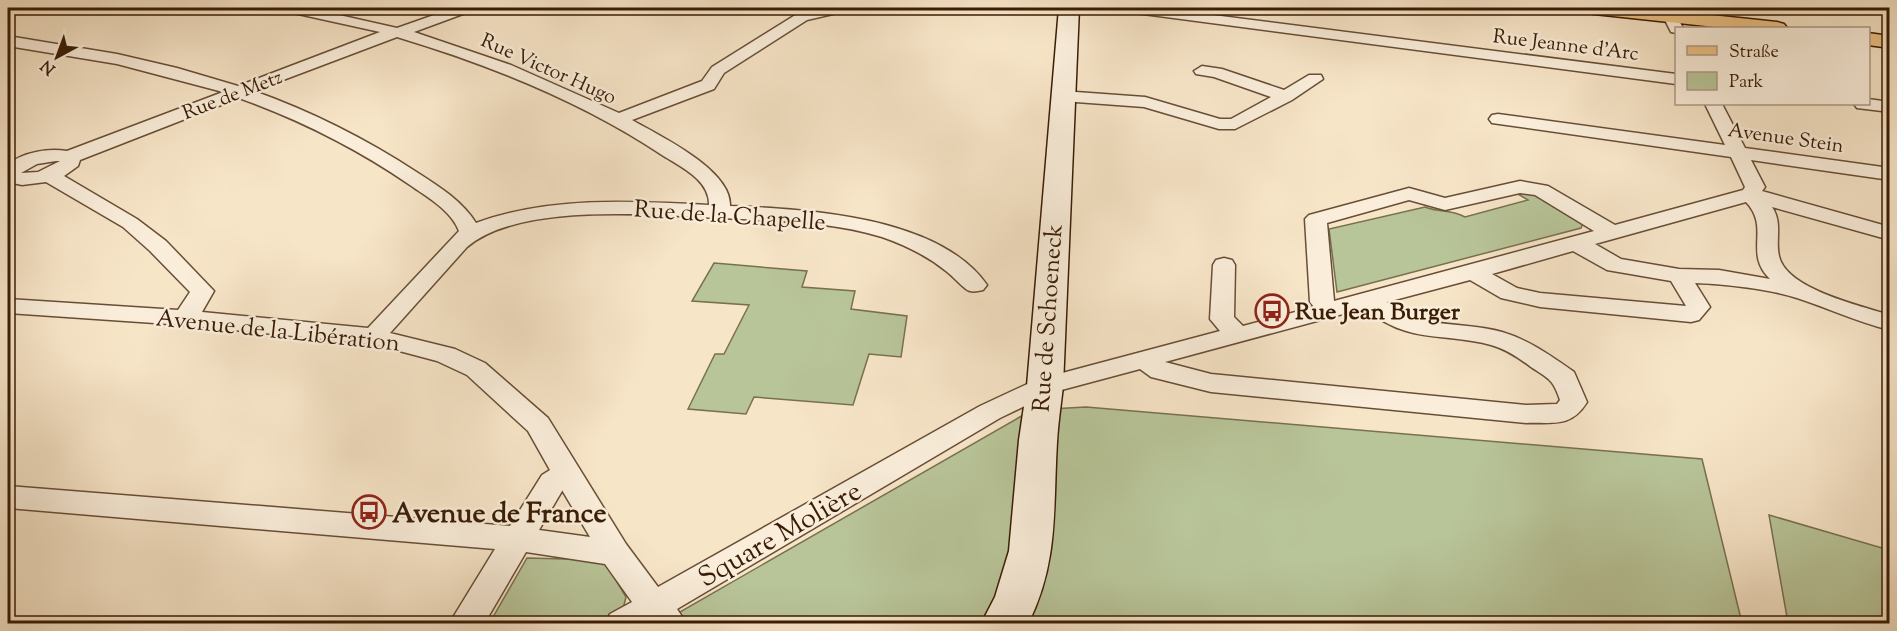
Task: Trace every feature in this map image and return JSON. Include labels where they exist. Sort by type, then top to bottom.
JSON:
[{"type":"main road","name":"Rue de Schoeneck","points":[[1004,624],[1017,600],[1031,551],[1038,440],[1045,386],[1069,8]]},
{"type":"main road","points":[[1594,8],[1673,23],[1756,27]]},
{"type":"main road","points":[[1870,39],[1890,42]]},
{"type":"street","name":"Rue Victor Hugo","points":[[289,8],[395,32],[521,75],[616,120],[660,144],[702,173],[716,187],[721,204],[718,212]]},
{"type":"street","name":"Rue de Metz","points":[[395,32],[400,27],[452,8]]},
{"type":"street","name":"Rue de Metz","points":[[69,156],[395,32],[413,28],[466,8]]},
{"type":"street","points":[[616,120],[708,85],[718,70],[802,17],[834,8]]},
{"type":"street","name":"Rue Jeanne d'Arc","points":[[1128,8],[1675,79]]},
{"type":"street","points":[[8,40],[136,63],[237,91],[320,124],[362,145],[444,201],[467,220],[465,237]]},
{"type":"street","points":[[1202,72],[1216,72],[1286,96]]},
{"type":"street","points":[[1062,96],[1146,102],[1225,125],[1240,123],[1315,79]]},
{"type":"street","points":[[1714,105],[1755,187],[1750,194]]},
{"type":"street","points":[[1870,105],[1890,107]]},
{"type":"street","name":"Avenue Stein","points":[[1498,119],[1890,174]]},
{"type":"street","points":[[12,171],[47,156],[69,156],[71,162],[69,165],[48,176]]},
{"type":"street","points":[[12,171],[48,176],[130,223],[158,246],[202,291],[194,307],[184,318]]},
{"type":"street","points":[[1330,310],[1322,302],[1316,219],[1409,194],[1445,204],[1520,187],[1540,190],[1612,233]]},
{"type":"street","points":[[1045,386],[1473,272],[1750,194],[1890,234]]},
{"type":"street","points":[[1750,194],[1767,216],[1770,267],[1782,280],[1805,292],[1890,323]]},
{"type":"street","name":"Rue de la Chapelle","points":[[374,336],[465,237],[490,224],[576,211],[639,208],[802,217],[880,231],[910,240],[938,255],[975,285]]},
{"type":"street","points":[[1576,243],[1615,265],[1679,276],[1719,277],[1805,292]]},
{"type":"street","points":[[1224,265],[1222,319],[1238,334]]},
{"type":"street","points":[[1473,272],[1509,293],[1540,300],[1691,315],[1698,307],[1679,276]]},
{"type":"street","points":[[1145,360],[1160,371],[1210,383],[1502,412],[1564,413],[1574,402],[1565,378],[1521,348],[1495,338],[1430,330],[1410,325],[1383,311],[1370,300]]},
{"type":"street","name":"Avenue de la Libération","points":[[8,306],[184,318],[374,336],[446,355],[476,369],[538,425],[568,472]]},
{"type":"street","name":"Square Molière","points":[[622,624],[661,614],[990,412],[1045,386]]},
{"type":"street","points":[[466,624],[552,483],[568,472],[615,553],[661,614]]},
{"type":"street","points":[[8,497],[518,539],[615,553]]},
{"type":"green space","points":[[1527,192],[1583,223],[1581,228],[1337,292],[1329,229],[1425,207],[1465,217],[1528,200],[1518,194]]},
{"type":"green space","points":[[714,263],[807,271],[802,287],[855,291],[851,309],[907,316],[901,357],[869,354],[853,405],[754,397],[746,414],[688,409],[715,354],[724,354],[749,305],[692,301]]},
{"type":"green space","points":[[1086,407],[1702,459],[1742,623],[659,624],[1032,410]]},
{"type":"green space","points":[[1769,515],[1889,550],[1889,623],[1788,623]]},
{"type":"green space","points":[[527,558],[604,560],[626,597],[623,609],[598,623],[489,624]]},
{"type":"place","name":"Rue Jean Burger","points":[[1272,311]]},
{"type":"place","name":"Avenue de France","points":[[369,512]]}]
